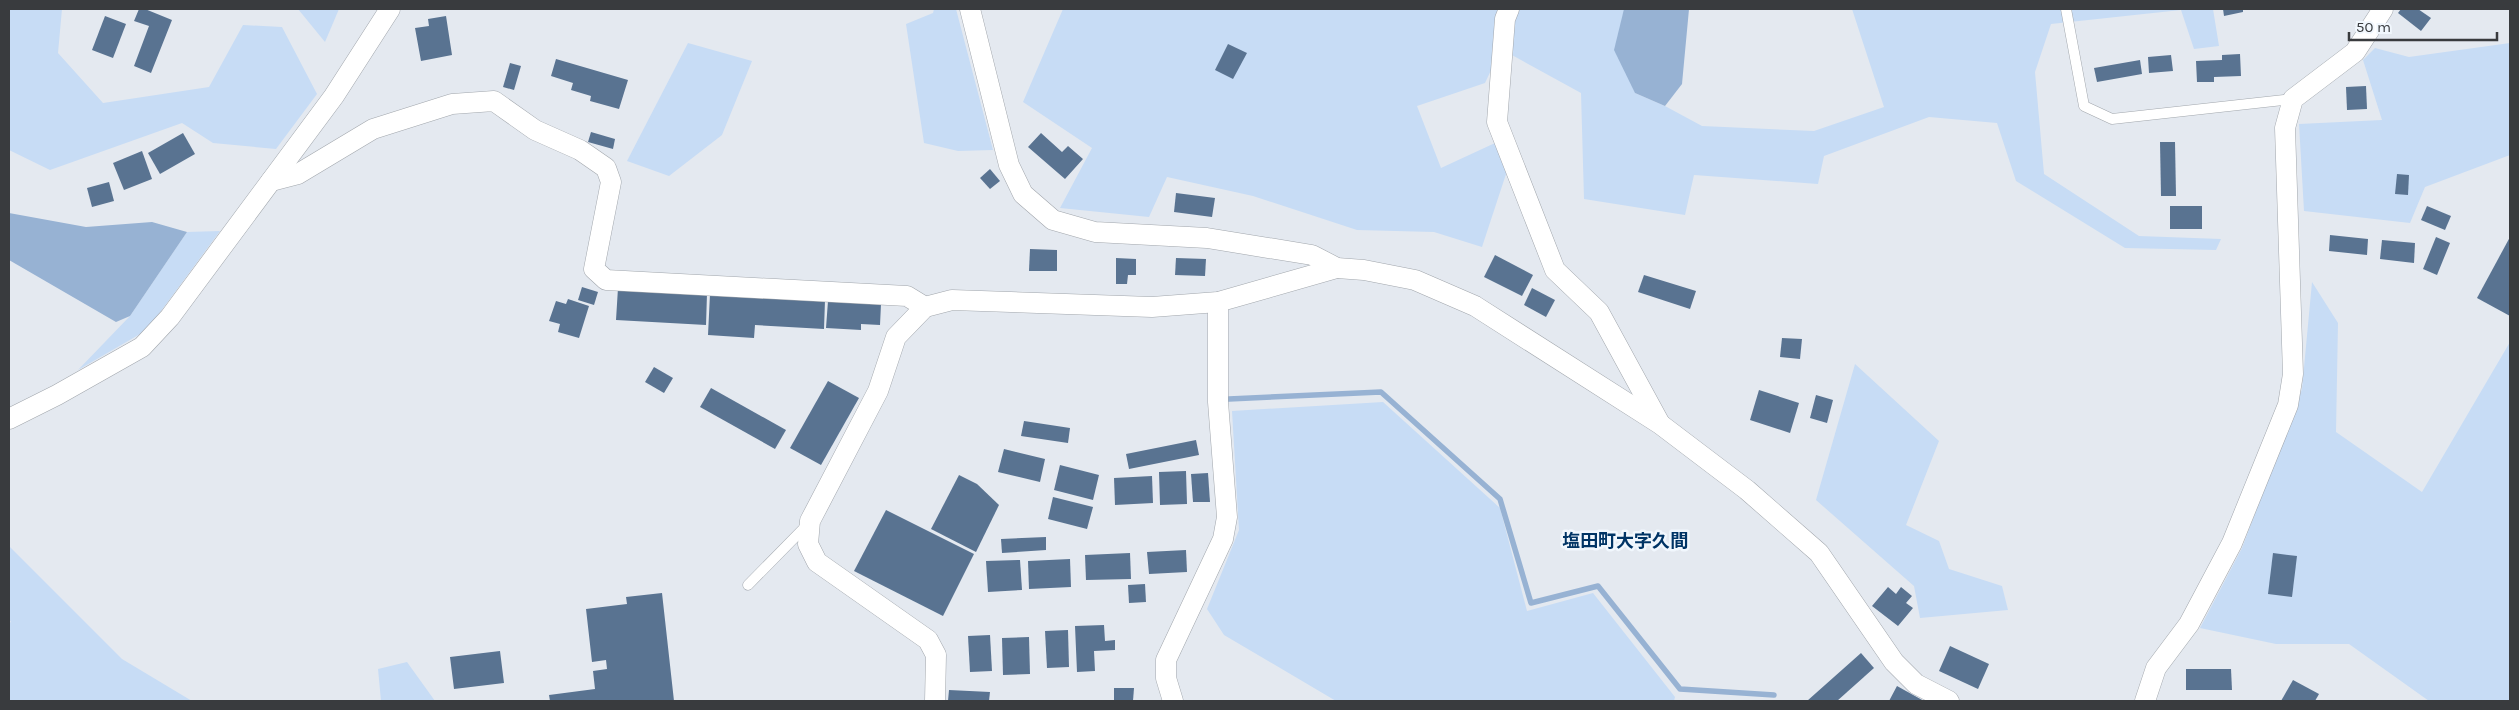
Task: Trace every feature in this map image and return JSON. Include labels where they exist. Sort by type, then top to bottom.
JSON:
[{"type":"street","points":[[9,419],[57,395],[142,347],[170,317],[334,96],[390,9]]},
{"type":"street","points":[[970,9],[1009,165],[1023,194],[1053,220],[1095,232],[1207,238],[1312,255],[1337,268]]},
{"type":"street","points":[[1509,9],[1505,19],[1497,122],[1555,270],[1599,312],[1660,424]]},
{"type":"street","points":[[2146,701],[2156,668],[2189,624],[2232,543],[2288,405],[2293,374],[2285,128],[2293,99],[2356,52],[2383,9]]},
{"type":"street","points":[[271,181],[298,174],[373,129],[452,104],[494,101],[535,130],[580,150],[606,168],[611,182],[594,269],[606,280],[907,296],[925,307]]},
{"type":"street","points":[[935,701],[936,655],[928,640],[817,562],[808,544],[810,521],[878,391],[896,337],[925,307],[952,300],[1152,307],[1218,302],[1337,268],[1364,270],[1415,280],[1475,306],[1660,424],[1746,490],[1818,553],[1894,662],[1916,684],[1949,701]]},
{"type":"street","points":[[1173,701],[1166,678],[1166,660],[1223,539],[1227,516],[1218,402],[1218,302]]},
{"type":"lane","points":[[2066,9],[2084,106],[2112,119],[2293,99]]},
{"type":"lane","points":[[748,585],[810,521]]},
{"type":"shaded area","points":[[9,9],[62,9],[58,53],[103,103],[209,87],[243,25],[282,27],[317,94],[276,149],[213,143],[182,123],[50,170],[9,150]]},
{"type":"shaded area","points":[[298,9],[339,9],[325,42]]},
{"type":"shaded area","points":[[934,9],[956,9],[993,150],[958,151],[924,143],[906,24],[933,13]]},
{"type":"shaded area","points":[[1063,9],[1624,9],[1635,93],[1665,106],[1702,126],[1814,131],[1884,107],[1852,9],[2213,9],[2219,46],[2194,49],[2181,10],[2051,24],[2035,72],[2044,174],[2139,236],[2221,239],[2216,250],[2125,248],[2016,181],[1997,123],[1929,117],[1824,156],[1818,184],[1694,175],[1685,215],[1584,199],[1581,93],[1501,49],[1485,83],[1417,106],[1441,168],[1495,143],[1507,171],[1482,247],[1434,232],[1357,230],[1253,196],[1167,177],[1149,217],[1060,208],[1092,148],[1023,102]]},
{"type":"shaded area","points":[[1624,9],[1689,9],[1682,84],[1665,106],[1635,93],[1614,50]]},
{"type":"shaded area","points":[[688,43],[752,61],[722,135],[669,176],[627,161]]},
{"type":"shaded area","points":[[2510,43],[2510,155],[2425,187],[2410,223],[2304,211],[2299,124],[2382,120],[2363,60],[2375,48],[2409,57]]},
{"type":"shaded area","points":[[9,213],[86,227],[152,222],[187,232],[130,316],[116,322],[9,260]]},
{"type":"shaded area","points":[[220,231],[147,330],[78,370],[130,316],[187,232]]},
{"type":"shaded area","points":[[2312,282],[2338,323],[2336,432],[2422,492],[2510,342],[2510,701],[2429,701],[2349,644],[2276,644],[2200,628],[2242,548],[2302,389]]},
{"type":"shaded area","points":[[1855,364],[1939,441],[1906,525],[1939,541],[1949,569],[2002,586],[2008,610],[1920,618],[1914,586],[1816,500]]},
{"type":"shaded area","points":[[1383,402],[1500,508],[1527,611],[1593,593],[1675,697],[1674,701],[1336,701],[1224,635],[1207,609],[1239,530],[1232,411]]},
{"type":"shaded area","points":[[9,546],[122,659],[192,701],[9,701],[9,623],[11,622],[9,619]]},
{"type":"shaded area","points":[[407,662],[435,701],[381,701],[378,669]]},
{"type":"building","points":[[139,9],[145,9],[172,20],[151,73],[134,66],[149,26],[134,21]]},
{"type":"building","points":[[2223,9],[2243,9],[2243,12],[2224,16]]},
{"type":"building","points":[[2401,9],[2418,9],[2431,18],[2421,31],[2398,13]]},
{"type":"building","points":[[105,16],[126,24],[113,58],[92,50]]},
{"type":"building","points":[[446,16],[452,55],[421,61],[415,28],[429,26],[428,19]]},
{"type":"building","points":[[1228,44],[1247,53],[1233,79],[1215,70]]},
{"type":"building","points":[[2240,54],[2241,76],[2214,77],[2214,82],[2197,82],[2196,61],[2222,60],[2222,55]]},
{"type":"building","points":[[2171,55],[2173,71],[2149,73],[2148,57]]},
{"type":"building","points":[[556,59],[628,80],[619,109],[590,101],[591,96],[571,90],[573,83],[551,76]]},
{"type":"building","points":[[2140,60],[2142,74],[2097,82],[2094,68]]},
{"type":"building","points":[[510,63],[521,66],[514,90],[503,87]]},
{"type":"building","points":[[2366,86],[2367,109],[2347,110],[2346,87]]},
{"type":"building","points":[[591,132],[615,139],[613,149],[588,142]]},
{"type":"building","points":[[183,133],[195,154],[160,174],[148,153]]},
{"type":"building","points":[[1041,133],[1062,152],[1068,146],[1083,159],[1065,179],[1028,147]]},
{"type":"building","points":[[2160,142],[2175,142],[2176,196],[2161,196]]},
{"type":"building","points":[[142,151],[152,179],[124,190],[113,163]]},
{"type":"building","points":[[990,169],[1000,181],[990,189],[980,178]]},
{"type":"building","points":[[2397,174],[2409,175],[2408,195],[2395,194]]},
{"type":"building","points":[[109,182],[114,201],[92,207],[87,188]]},
{"type":"building","points":[[1176,193],[1215,198],[1212,217],[1174,212]]},
{"type":"building","points":[[2170,206],[2202,206],[2202,229],[2170,229]]},
{"type":"building","points":[[2427,206],[2451,216],[2445,230],[2421,220]]},
{"type":"building","points":[[2330,235],[2368,239],[2367,255],[2329,251]]},
{"type":"building","points":[[2436,237],[2450,243],[2437,275],[2423,269]]},
{"type":"building","points":[[2510,237],[2510,316],[2477,298]]},
{"type":"building","points":[[2382,240],[2415,243],[2414,263],[2380,259]]},
{"type":"building","points":[[1030,249],[1057,250],[1057,271],[1029,271]]},
{"type":"building","points":[[1495,255],[1533,275],[1522,296],[1484,277]]},
{"type":"building","points":[[1116,258],[1136,259],[1136,275],[1128,275],[1127,284],[1116,284]]},
{"type":"building","points":[[1176,258],[1206,259],[1205,276],[1175,275]]},
{"type":"building","points":[[1644,275],[1696,291],[1690,309],[1638,292]]},
{"type":"building","points":[[582,287],[598,292],[594,305],[578,300]]},
{"type":"building","points":[[618,288],[707,293],[706,325],[616,320]]},
{"type":"building","points":[[1532,288],[1555,300],[1546,317],[1524,305]]},
{"type":"building","points":[[710,294],[825,300],[824,329],[755,325],[754,338],[708,335]]},
{"type":"building","points":[[568,299],[589,306],[579,338],[558,332],[560,324],[549,321],[556,301],[566,304]]},
{"type":"building","points":[[828,301],[881,304],[880,325],[861,324],[861,330],[826,328]]},
{"type":"building","points":[[1782,338],[1802,339],[1800,359],[1780,357]]},
{"type":"building","points":[[654,367],[673,378],[664,393],[645,382]]},
{"type":"building","points":[[828,381],[859,398],[821,465],[790,448]]},
{"type":"building","points":[[711,388],[786,430],[775,449],[700,407]]},
{"type":"building","points":[[1759,390],[1799,403],[1790,433],[1750,420]]},
{"type":"building","points":[[1816,395],[1833,400],[1827,423],[1810,418]]},
{"type":"building","points":[[1024,421],[1070,428],[1068,443],[1021,436]]},
{"type":"building","points":[[1196,440],[1199,455],[1129,469],[1126,454]]},
{"type":"building","points":[[1004,449],[1045,459],[1040,482],[998,472]]},
{"type":"building","points":[[1060,465],[1099,475],[1093,500],[1054,490]]},
{"type":"building","points":[[1186,471],[1187,504],[1160,505],[1159,472]]},
{"type":"building","points":[[1208,473],[1210,502],[1193,502],[1191,474]]},
{"type":"building","points":[[959,475],[977,484],[999,505],[976,552],[931,529]]},
{"type":"building","points":[[1152,476],[1153,503],[1115,505],[1114,478]]},
{"type":"building","points":[[1053,497],[1093,507],[1087,529],[1048,519]]},
{"type":"building","points":[[886,510],[974,554],[943,616],[854,571]]},
{"type":"building","points":[[1046,537],[1046,550],[1002,553],[1001,539]]},
{"type":"building","points":[[1186,550],[1187,572],[1149,574],[1147,552]]},
{"type":"building","points":[[1130,553],[1131,579],[1086,580],[1085,555]]},
{"type":"building","points":[[2273,553],[2297,556],[2292,597],[2268,594]]},
{"type":"building","points":[[1070,559],[1071,587],[1029,589],[1028,561]]},
{"type":"building","points":[[1020,560],[1022,590],[988,592],[986,561]]},
{"type":"building","points":[[1145,584],[1146,602],[1129,603],[1128,585]]},
{"type":"building","points":[[1888,587],[1896,594],[1901,587],[1912,596],[1906,603],[1913,608],[1898,626],[1872,606]]},
{"type":"building","points":[[662,593],[674,701],[550,701],[549,695],[595,689],[593,671],[607,669],[606,660],[592,662],[586,609],[627,604],[626,597]]},
{"type":"building","points":[[1104,625],[1105,641],[1115,640],[1115,650],[1094,651],[1095,671],[1077,672],[1075,626]]},
{"type":"building","points":[[1068,630],[1069,667],[1047,668],[1045,631]]},
{"type":"building","points":[[990,635],[992,671],[970,672],[968,636]]},
{"type":"building","points":[[1029,637],[1030,674],[1003,675],[1002,638]]},
{"type":"building","points":[[1950,646],[1989,664],[1978,689],[1939,671]]},
{"type":"building","points":[[500,651],[504,683],[454,689],[450,657]]},
{"type":"building","points":[[1861,653],[1874,668],[1837,701],[1807,701]]},
{"type":"building","points":[[2186,669],[2231,669],[2232,690],[2186,690]]},
{"type":"building","points":[[2293,680],[2319,694],[2315,701],[2281,701]]},
{"type":"building","points":[[1897,686],[1924,701],[1889,701]]},
{"type":"building","points":[[1114,688],[1134,688],[1133,701],[1114,701]]},
{"type":"building","points":[[949,690],[990,692],[989,701],[948,701]]},
{"type":"waterway","points":[[1229,399],[1381,392],[1500,499],[1531,603],[1598,586],[1680,689],[1774,695]]},
{"type":"district","name":"塩田町大字久間","points":[[1625,541]]}]
